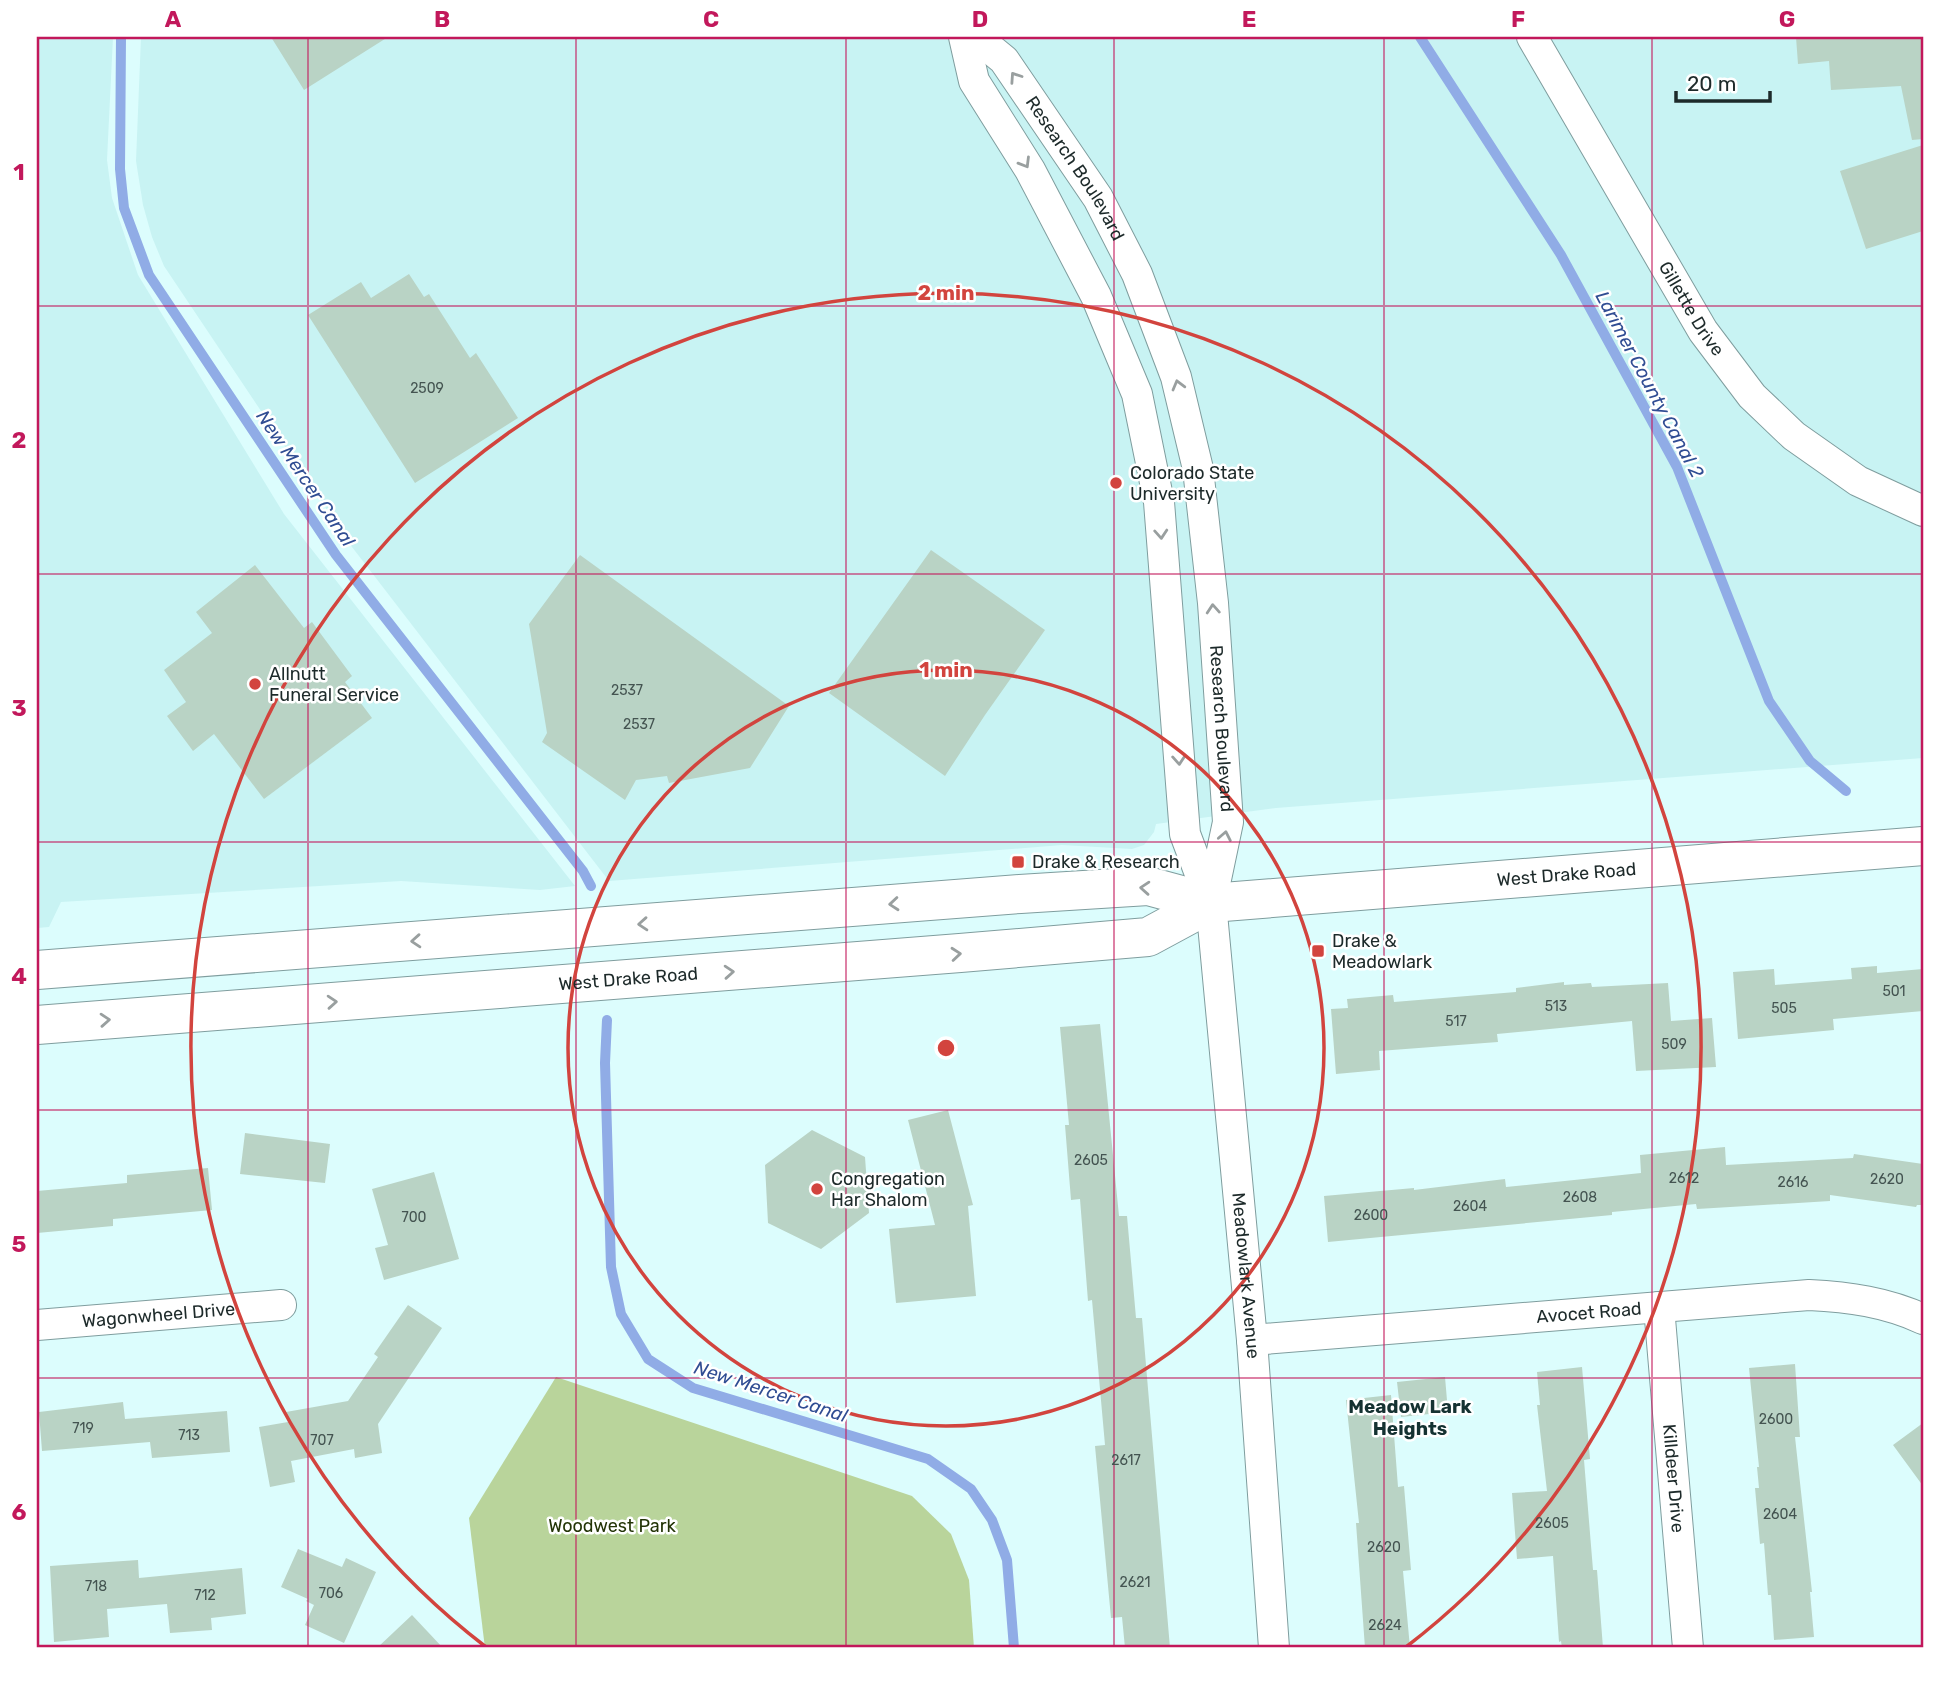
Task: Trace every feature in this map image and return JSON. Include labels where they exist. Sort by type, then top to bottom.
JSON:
[{"type":"main road","name":"West Drake Road","points":[[37,970],[1020,894],[1148,886],[1211,903],[1923,846]]},
{"type":"main road","name":"West Drake Road","points":[[37,1025],[1148,937],[1211,903]]},
{"type":"main road","points":[[673,976],[673,967],[680,951],[694,939],[719,927],[772,914]]},
{"type":"street","points":[[964,37],[975,81],[1030,170],[1096,296],[1137,394],[1159,502],[1185,834],[1211,903]]},
{"type":"street","name":"Research Boulevard","points":[[976,37],[1003,60],[1098,198],[1138,274],[1176,377],[1198,469],[1213,603],[1228,822],[1211,903]]},
{"type":"street","name":"Gillette Drive","points":[[1532,37],[1703,331],[1752,396],[1794,436],[1858,481],[1923,510]]},
{"type":"street","name":"Meadowlark Avenue","points":[[1211,903],[1252,1340],[1274,1648]]},
{"type":"street","name":"Avocet Road","points":[[1252,1340],[1809,1295],[1875,1302],[1923,1319]]},
{"type":"street","name":"Wagonwheel Drive","points":[[37,1325],[281,1305]]},
{"type":"street","name":"Killdeer Drive","points":[[1659,1307],[1688,1648]]},
{"type":"shaded area","points":[[37,37],[113,37],[107,160],[112,198],[138,275],[284,514],[575,886],[540,890],[401,881],[61,902],[49,927],[37,928]]},
{"type":"shaded area","name":"Colorado State University","points":[[141,37],[1923,37],[1923,758],[1276,808],[1156,824],[1154,832],[1144,845],[1132,849],[1062,845],[609,881],[352,547],[164,266],[143,205],[136,161]]},
{"type":"green space","name":"Woodwest Park","points":[[556,1377],[912,1496],[951,1534],[969,1580],[974,1648],[485,1648],[469,1518]]},
{"type":"building","points":[[271,37],[388,37],[304,90]]},
{"type":"building","points":[[1796,37],[1923,37],[1923,139],[1912,140],[1901,86],[1831,90],[1829,61],[1798,64]]},
{"type":"building","points":[[1923,145],[1923,231],[1866,249],[1840,171]]},
{"type":"building","points":[[409,274],[424,297],[429,294],[470,358],[476,353],[518,418],[415,483],[308,315],[361,282],[371,298]]},
{"type":"building","points":[[931,550],[1045,630],[945,776],[829,693]]},
{"type":"building","points":[[580,555],[789,706],[750,768],[669,783],[667,776],[636,780],[625,800],[542,742],[547,733],[529,624]]},
{"type":"building","points":[[255,565],[304,628],[312,622],[352,676],[345,682],[372,718],[264,799],[214,734],[193,751],[167,716],[186,702],[164,670],[212,633],[196,612]]},
{"type":"building","points":[[1877,966],[1877,973],[1923,969],[1923,1011],[1833,1019],[1834,1030],[1738,1039],[1733,972],[1774,969],[1775,985],[1852,979],[1851,968]]},
{"type":"building","points":[[1564,982],[1564,985],[1591,983],[1592,987],[1668,983],[1671,1021],[1712,1018],[1716,1067],[1636,1071],[1632,1021],[1497,1034],[1498,1042],[1379,1051],[1380,1070],[1336,1074],[1331,1009],[1348,1008],[1347,999],[1393,995],[1394,1002],[1516,992],[1516,988]]},
{"type":"building","points":[[1100,1024],[1119,1216],[1127,1216],[1136,1318],[1142,1318],[1170,1648],[1125,1648],[1122,1617],[1111,1618],[1095,1446],[1105,1445],[1092,1300],[1088,1301],[1080,1199],[1071,1200],[1065,1125],[1069,1125],[1060,1027]]},
{"type":"building","points":[[948,1110],[973,1205],[968,1206],[976,1296],[896,1303],[889,1229],[935,1225],[908,1120]]},
{"type":"building","name":"Congregation Har Shalom","points":[[812,1130],[865,1157],[869,1213],[821,1249],[768,1223],[765,1165]]},
{"type":"building","points":[[245,1133],[330,1144],[325,1183],[240,1174]]},
{"type":"building","points":[[1725,1147],[1726,1165],[1853,1158],[1854,1154],[1923,1164],[1923,1205],[1916,1207],[1830,1195],[1830,1201],[1697,1209],[1696,1204],[1612,1212],[1612,1215],[1328,1242],[1324,1196],[1414,1190],[1505,1179],[1506,1187],[1641,1173],[1640,1155]]},
{"type":"building","points":[[208,1168],[212,1210],[113,1219],[113,1226],[37,1233],[37,1191],[127,1183],[127,1175]]},
{"type":"building","points":[[434,1172],[459,1259],[384,1280],[375,1248],[388,1245],[372,1189]]},
{"type":"building","points":[[408,1305],[442,1328],[378,1424],[382,1453],[355,1458],[354,1449],[291,1461],[295,1482],[270,1487],[259,1427],[288,1422],[286,1412],[348,1401],[378,1357],[374,1354]]},
{"type":"building","points":[[1795,1364],[1800,1437],[1795,1437],[1812,1592],[1814,1637],[1774,1640],[1764,1543],[1760,1544],[1755,1488],[1759,1488],[1759,1467],[1749,1368]]},
{"type":"building","points":[[1582,1367],[1590,1459],[1584,1460],[1593,1570],[1597,1570],[1603,1648],[1562,1648],[1561,1641],[1559,1642],[1553,1556],[1517,1559],[1512,1493],[1547,1491],[1537,1405],[1540,1405],[1537,1372]]},
{"type":"building","points":[[1445,1377],[1448,1412],[1401,1417],[1397,1382]]},
{"type":"building","points":[[1391,1395],[1398,1487],[1404,1486],[1411,1570],[1403,1571],[1410,1648],[1365,1648],[1356,1523],[1359,1523],[1346,1400]]},
{"type":"building","points":[[123,1402],[125,1419],[227,1411],[230,1452],[152,1458],[150,1442],[42,1451],[39,1412]]},
{"type":"building","points":[[1923,1423],[1923,1486],[1893,1445]]},
{"type":"building","points":[[298,1549],[342,1567],[346,1558],[376,1572],[344,1643],[305,1625],[314,1605],[306,1601],[308,1599],[281,1587]]},
{"type":"building","points":[[138,1560],[139,1578],[242,1568],[246,1614],[211,1618],[212,1630],[170,1633],[167,1604],[107,1609],[109,1637],[54,1642],[50,1566]]},
{"type":"building","points":[[412,1615],[443,1648],[377,1648]]},
{"type":"waterway","name":"New Mercer Canal","points":[[121,37],[120,169],[124,208],[149,275],[336,555],[583,871],[591,886]]},
{"type":"waterway","name":"Larimer County Canal 2","points":[[1420,37],[1561,255],[1677,467],[1769,701],[1810,761],[1846,791]]},
{"type":"waterway","name":"New Mercer Canal","points":[[607,1020],[605,1063],[611,1267],[621,1314],[648,1359],[693,1388],[928,1459],[971,1489],[992,1520],[1007,1560],[1014,1648]]},
{"type":"place","name":"Colorado State University","points":[[1116,483]]},
{"type":"place","name":"Allnutt Funeral Service","points":[[255,684]]},
{"type":"place","name":"Drake & Research","points":[[1018,862]]},
{"type":"place","name":"Drake & Meadowlark","points":[[1318,951]]},
{"type":"place","name":"Congregation Har Shalom","points":[[817,1189]]},
{"type":"district","name":"Meadow Lark Heights","points":[[1410,1417]]}]
